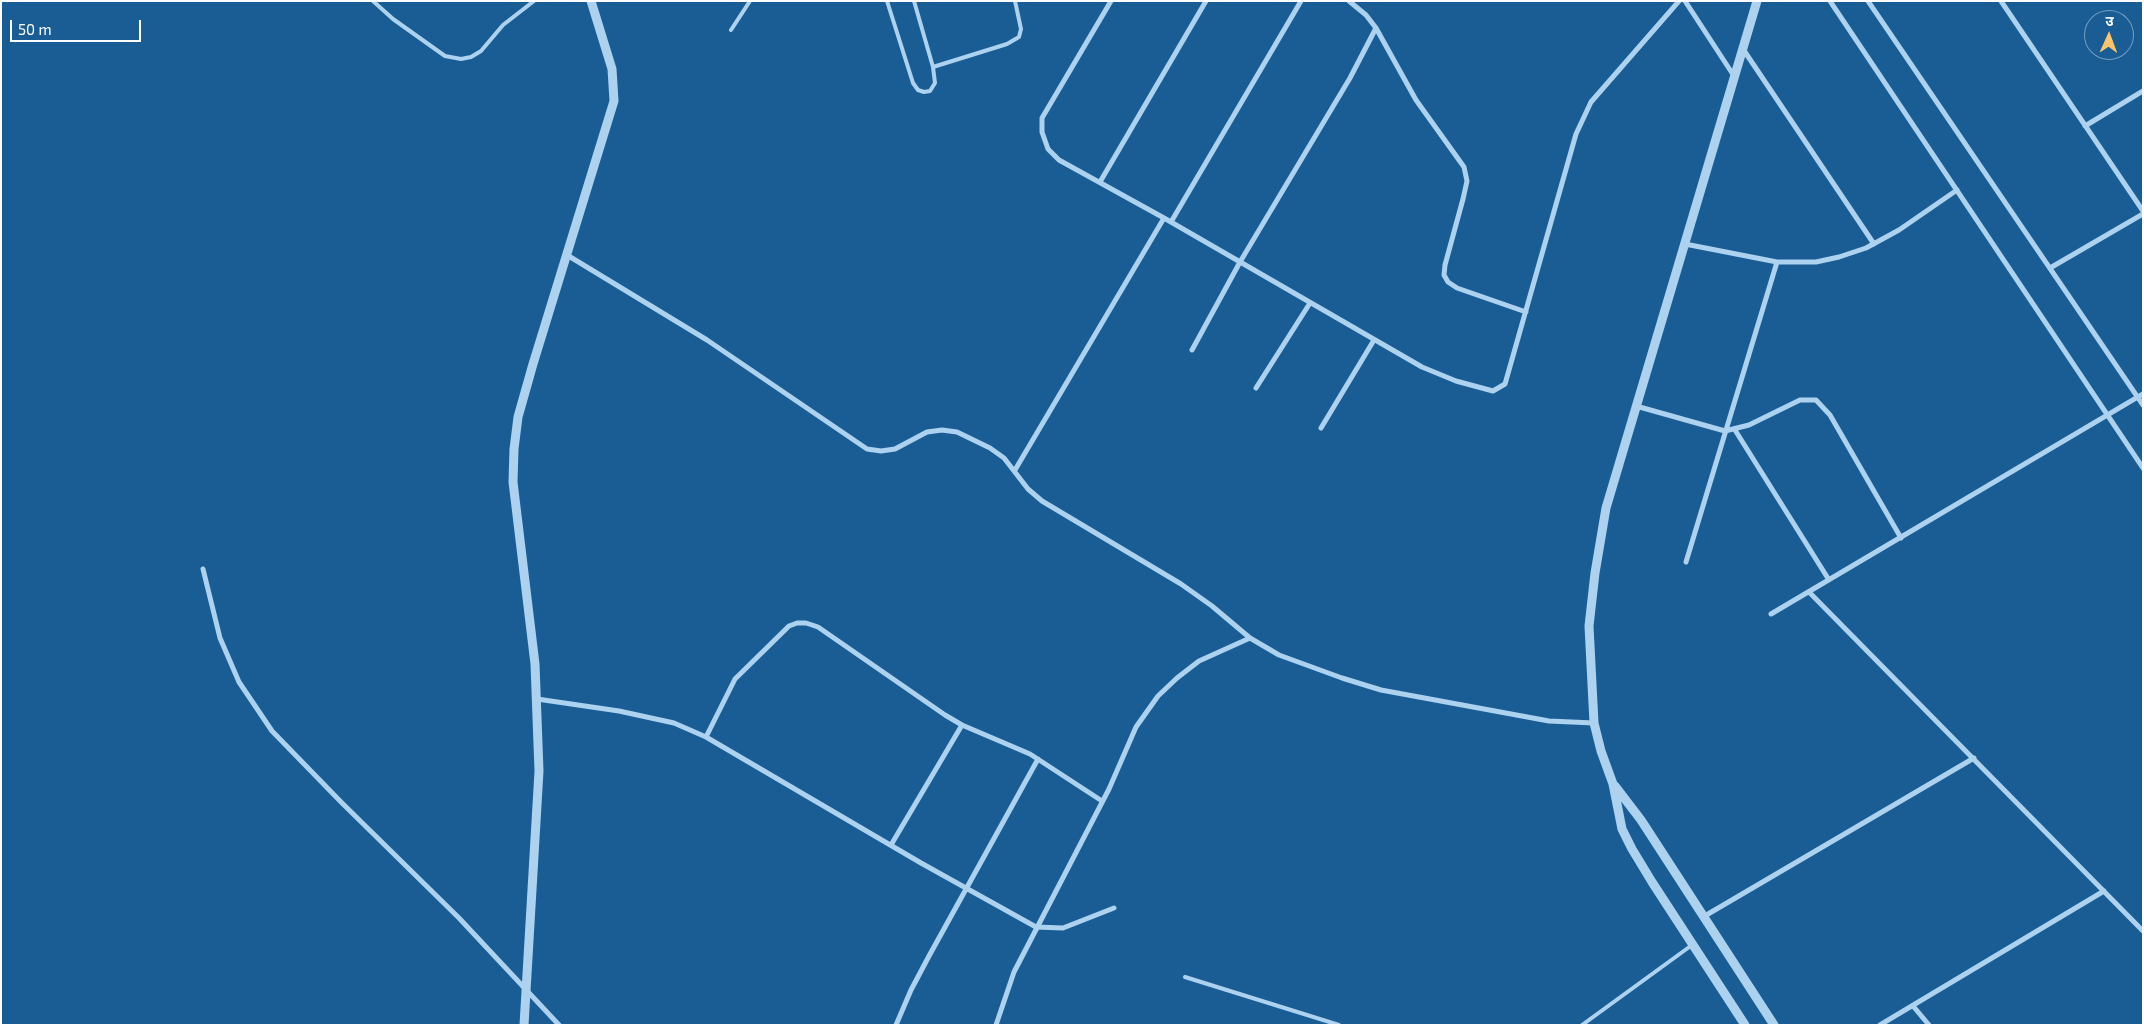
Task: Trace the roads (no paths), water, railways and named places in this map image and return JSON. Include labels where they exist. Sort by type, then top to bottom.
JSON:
[{"type":"street","points":[[1111,1],[1042,118],[1042,132],[1048,149],[1059,160],[1164,218],[1422,367],[1456,381],[1493,391],[1505,384],[1576,134],[1591,102],[1679,1]]},
{"type":"street","points":[[1100,182],[1206,1]]},
{"type":"street","points":[[1171,222],[1301,1]]},
{"type":"street","points":[[1349,1],[1376,28],[1416,100],[1464,167],[1467,181],[1444,275],[1448,282],[1457,288],[1526,312]]},
{"type":"street","points":[[1685,1],[1734,77]]},
{"type":"street","points":[[1745,1025],[1692,945],[1632,849],[1622,829],[1613,784],[1601,752],[1594,723],[1589,626],[1595,573],[1606,508],[1757,1]]},
{"type":"street","points":[[1830,1],[2143,468]]},
{"type":"street","points":[[1868,1],[2050,268],[2140,396],[2143,405]]},
{"type":"street","points":[[2001,1],[2143,213],[2050,268]]},
{"type":"street","points":[[524,1025],[539,771],[535,664],[514,482],[514,449],[518,417],[614,101],[612,69],[594,4]]},
{"type":"street","points":[[1192,350],[1240,262],[1350,78],[1376,28]]},
{"type":"street","points":[[1743,48],[1874,244]]},
{"type":"street","points":[[2086,126],[2143,91]]},
{"type":"street","points":[[1685,244],[1777,262],[1816,262],[1839,257],[1874,244],[1899,230],[1957,190]]},
{"type":"street","points":[[1015,470],[1164,218]]},
{"type":"street","points":[[567,255],[707,340],[867,449],[881,452],[895,449],[928,432],[942,430],[957,432],[972,438],[1004,458],[1028,489],[1042,501],[1181,584],[1212,606],[1250,638],[1279,655],[1381,690],[1549,721],[1594,723]]},
{"type":"street","points":[[1686,562],[1777,262]]},
{"type":"street","points":[[1256,388],[1310,303]]},
{"type":"street","points":[[1321,428],[1374,340]]},
{"type":"street","points":[[1771,614],[2140,396]]},
{"type":"street","points":[[1636,406],[1725,431],[1735,430],[1800,400],[1816,400],[1830,416],[1901,538]]},
{"type":"street","points":[[1735,430],[1829,580]]},
{"type":"street","points":[[203,569],[220,638],[239,682],[272,731],[459,918],[559,1025]]},
{"type":"street","points":[[1809,592],[2143,931]]},
{"type":"street","points":[[706,737],[735,679],[789,626],[797,623],[806,623],[818,627],[962,725],[1038,759],[1102,800]]},
{"type":"street","points":[[996,1025],[1014,972],[1109,789],[1136,726],[1158,696],[1199,661],[1250,638]]},
{"type":"street","points":[[537,699],[619,711],[665,721],[706,737],[1036,927],[1063,928],[1114,908]]},
{"type":"street","points":[[891,845],[962,725]]},
{"type":"street","points":[[1703,917],[1974,758]]},
{"type":"street","points":[[896,1025],[911,990],[1038,759]]},
{"type":"street","points":[[1613,784],[1641,820],[1774,1025]]},
{"type":"street","points":[[1880,1025],[2104,891]]},
{"type":"street","points":[[1913,1006],[1929,1025]]},
{"type":"lane","points":[[373,1],[393,19],[445,56],[460,59],[471,58],[481,51],[503,25],[534,1]]},
{"type":"lane","points":[[731,30],[750,1]]},
{"type":"lane","points":[[887,1],[913,83],[918,90],[924,92],[930,91],[935,83],[933,67],[914,1]]},
{"type":"lane","points":[[933,67],[1008,44],[1019,37],[1021,29],[1015,1]]},
{"type":"lane","points":[[1582,1025],[1692,945]]},
{"type":"lane","points":[[1185,977],[1339,1025]]}]
